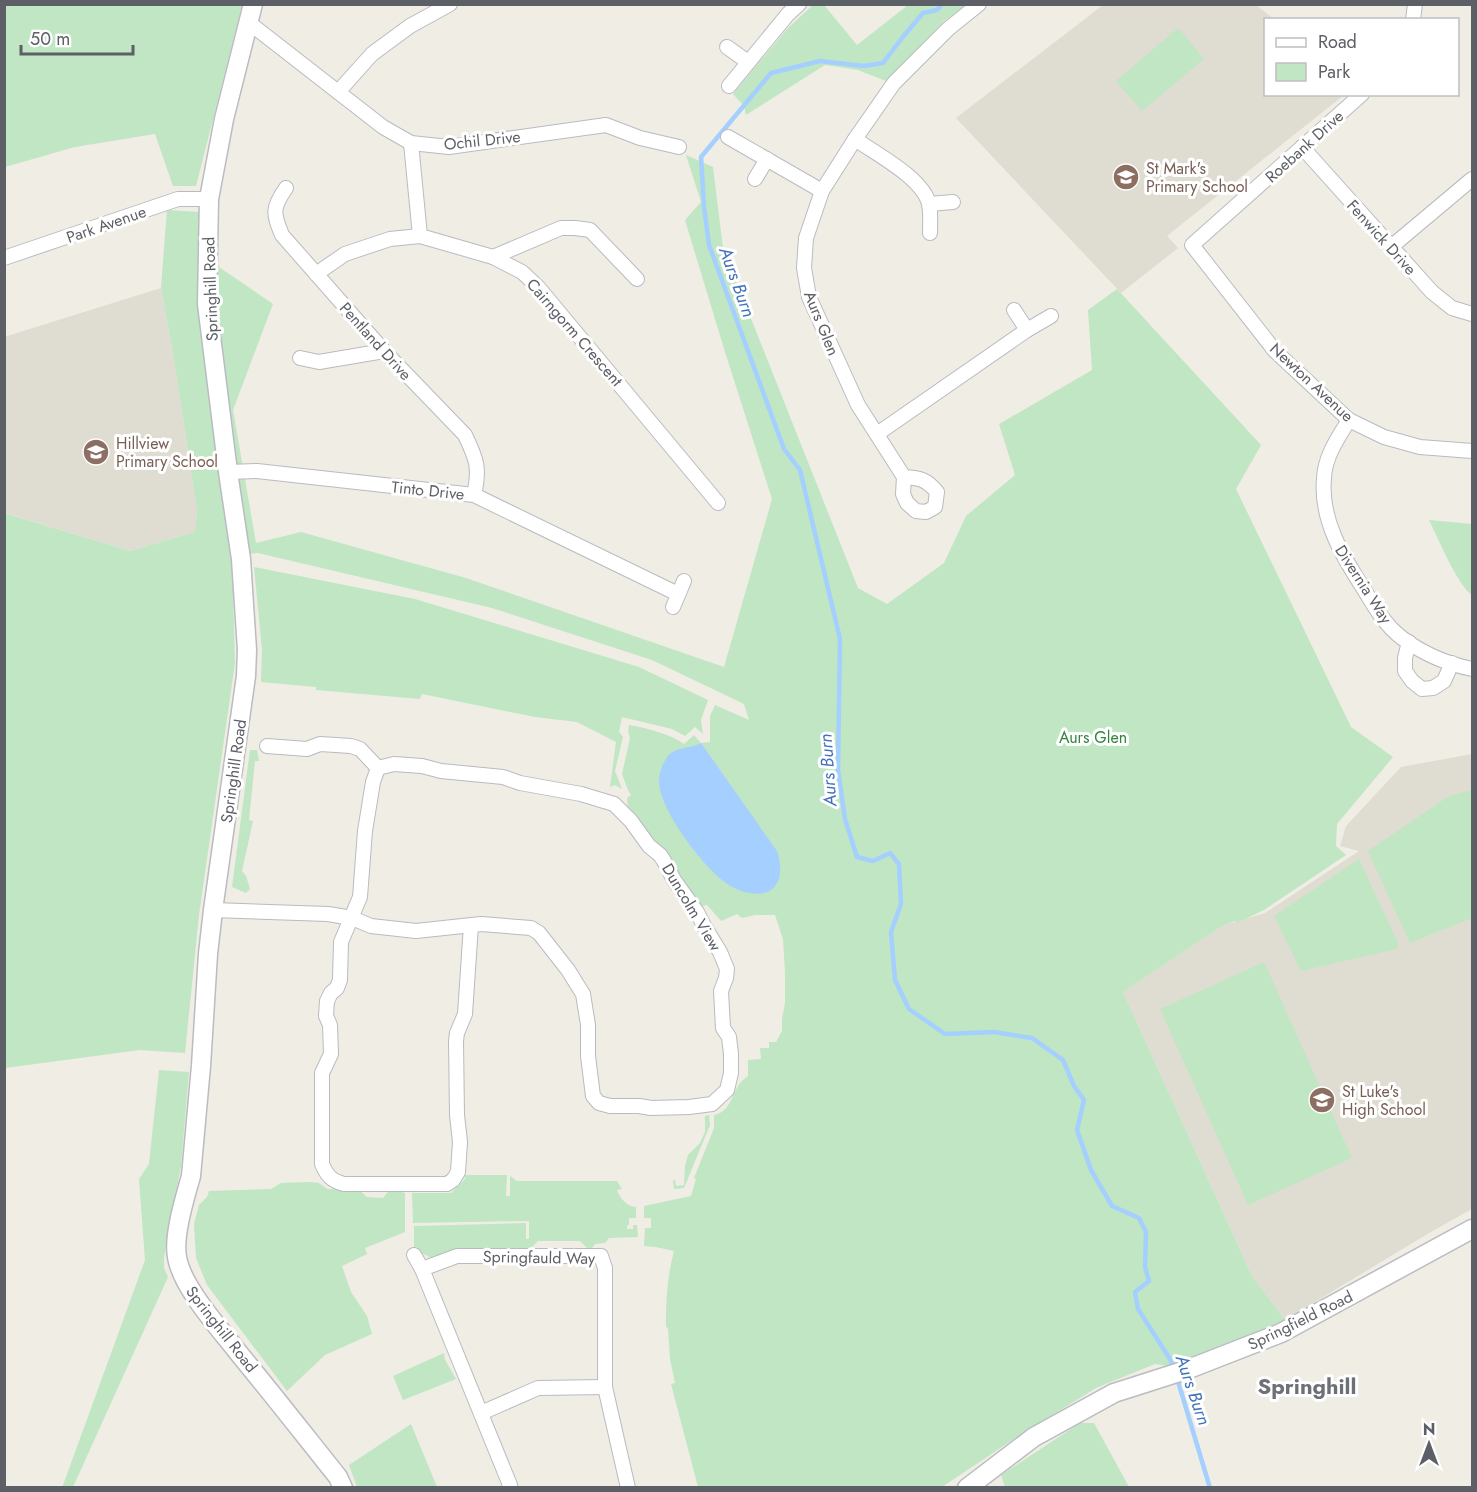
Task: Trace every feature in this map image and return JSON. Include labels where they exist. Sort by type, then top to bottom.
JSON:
[{"type":"street","points":[[338,92],[372,54],[410,26],[450,4]]},
{"type":"street","points":[[729,86],[788,14],[799,4]]},
{"type":"street","name":"Aurs Glen","points":[[904,477],[858,405],[808,297],[804,268],[806,238],[822,191],[894,82],[948,29],[979,4]]},
{"type":"street","name":"Ochil Drive","points":[[251,13],[338,92],[383,127],[411,143],[449,147],[606,125],[640,138],[679,147]]},
{"type":"street","name":"Springhill Road","points":[[251,13],[224,119],[209,199],[207,304],[241,559],[246,676],[208,954],[192,1176],[176,1245],[177,1257],[185,1282],[338,1477],[343,1488]]},
{"type":"street","points":[[728,47],[748,62]]},
{"type":"street","name":"Roebank Drive","points":[[1192,245],[1360,96]]},
{"type":"street","points":[[728,137],[822,191]]},
{"type":"street","points":[[855,139],[909,176],[921,189],[929,204],[930,233]]},
{"type":"street","points":[[411,143],[420,236]]},
{"type":"street","name":"Fenwick Drive","points":[[1302,147],[1432,292],[1452,308],[1473,314]]},
{"type":"street","points":[[755,179],[767,159]]},
{"type":"street","points":[[1391,247],[1473,178]]},
{"type":"street","name":"Pentland Drive","points":[[285,188],[276,203],[276,219],[282,235],[384,351],[465,435],[477,466],[478,478],[474,495]]},
{"type":"street","name":"Park Avenue","points":[[4,258],[178,199],[209,199]]},
{"type":"street","points":[[929,204],[953,202]]},
{"type":"street","points":[[493,257],[561,228],[590,230],[637,279]]},
{"type":"street","name":"Cairngorm Crescent","points":[[316,274],[345,254],[390,239],[420,236],[493,257],[522,272],[538,287],[702,478],[718,503]]},
{"type":"street","name":"Newton Avenue","points":[[1192,245],[1275,351],[1349,420],[1384,437],[1420,447],[1473,451]]},
{"type":"street","points":[[1014,310],[1027,330]]},
{"type":"street","points":[[876,434],[1027,330],[1051,316]]},
{"type":"street","points":[[300,358],[319,362],[384,351]]},
{"type":"street","name":"Divernia Way","points":[[1349,420],[1328,457],[1324,476],[1323,501],[1327,518],[1347,564],[1381,616],[1401,637],[1430,654],[1473,669]]},
{"type":"street","name":"Tinto Drive","points":[[228,472],[257,471],[474,495],[678,594]]},
{"type":"street","points":[[1409,642],[1405,671],[1422,689],[1433,688],[1444,681],[1452,663]]},
{"type":"street","points":[[267,746],[307,749],[320,744],[351,746],[360,749],[378,768],[373,782],[364,831],[360,897],[341,942],[340,980],[327,1001],[326,1016],[330,1025],[331,1054],[322,1073],[322,1164],[325,1172],[333,1181],[344,1184],[447,1184],[458,1172],[460,1142],[457,1115],[456,1041],[465,1014],[471,925]]},
{"type":"street","name":"Duncolm View","points":[[213,910],[328,914],[352,918],[371,926],[416,931],[481,924],[531,928],[539,933],[568,970],[583,994],[588,1025],[588,1056],[593,1096],[598,1103],[610,1106],[651,1108],[689,1107],[712,1104],[727,1090],[731,1073],[731,1053],[729,1037],[723,1028],[721,991],[727,969],[697,912],[674,880],[660,855],[649,846],[631,821],[614,804],[581,794],[520,783],[503,777],[441,771],[422,766],[394,764],[378,768]]},
{"type":"street","name":"Springfield Road","points":[[967,1488],[1034,1437],[1114,1393],[1186,1370],[1281,1333],[1473,1230]]},
{"type":"street","points":[[414,1255],[422,1269],[481,1413],[510,1485],[509,1488]]},
{"type":"street","name":"Springfauld Way","points":[[422,1269],[457,1256],[601,1256],[605,1268],[605,1387],[628,1488]]},
{"type":"street","points":[[481,1413],[538,1388],[605,1387]]},
{"type":"shaded area","name":"St Mark's Primary School","points":[[1103,5],[1256,5],[1273,18],[1264,18],[1264,96],[1343,96],[1167,236],[1178,248],[1121,293],[956,118]]},
{"type":"shaded area","name":"Hillview Primary School","points":[[161,288],[197,510],[195,532],[130,551],[5,513],[4,337]]},
{"type":"shaded area","name":"St Luke's High School","points":[[1472,754],[1472,1209],[1285,1320],[1252,1276],[1123,992],[1222,926],[1265,913],[1359,851],[1340,846],[1346,826],[1401,767]]},
{"type":"green space","points":[[5,4],[242,5],[196,186],[173,186],[155,134],[75,147],[5,167]]},
{"type":"green space","points":[[813,5],[824,5],[857,45],[908,5],[966,5],[944,21],[886,81],[858,70],[825,65],[746,115],[744,106],[733,94],[788,28]]},
{"type":"green space","points":[[1178,28],[1204,59],[1142,111],[1116,81]]},
{"type":"green space","name":"Aurs Glen","points":[[686,155],[713,167],[723,248],[858,588],[887,604],[944,563],[966,516],[1015,475],[999,424],[1092,370],[1088,310],[1117,289],[1261,445],[1236,489],[1351,727],[1393,757],[1337,824],[1336,846],[1346,855],[1264,910],[1237,923],[1236,921],[1222,926],[1123,992],[1252,1276],[1285,1320],[1169,1366],[1155,1364],[1096,1388],[942,1487],[698,1487],[671,1384],[675,1383],[670,1359],[668,1328],[666,1327],[666,1307],[668,1280],[674,1251],[644,1246],[645,1228],[651,1228],[651,1218],[644,1218],[644,1206],[691,1196],[696,1179],[694,1178],[714,1128],[714,1115],[724,1110],[741,1082],[748,1076],[748,1060],[761,1059],[760,1048],[769,1048],[769,1042],[776,1042],[782,1031],[785,972],[783,939],[775,915],[755,915],[742,918],[737,914],[721,921],[707,905],[702,906],[628,808],[627,798],[631,795],[622,774],[630,738],[629,725],[665,734],[684,744],[694,735],[701,743],[710,742],[710,716],[715,705],[749,720],[744,704],[652,660],[492,608],[258,553],[232,555],[235,663],[199,915],[185,1053],[140,1050],[5,1068],[4,513],[130,551],[195,532],[197,510],[161,288],[167,210],[216,213],[216,265],[273,304],[233,410],[256,543],[301,532],[466,578],[724,667],[772,499],[685,220],[701,202]]},
{"type":"green space","points":[[1429,520],[1472,524],[1472,595],[1455,572]]},
{"type":"green space","points":[[254,567],[415,599],[639,667],[708,700],[701,720],[703,734],[695,727],[685,736],[672,729],[622,717],[619,732],[623,737],[615,771],[622,789],[615,785],[610,787],[616,742],[577,722],[535,717],[422,694],[420,699],[316,690],[316,687],[261,682],[262,650]]},
{"type":"green space","points":[[250,750],[257,750],[259,761],[255,761],[249,820],[253,821],[242,871],[250,889],[246,893],[232,887]]},
{"type":"green space","points":[[1472,790],[1472,918],[1410,943],[1368,851],[1449,796]]},
{"type":"green space","points":[[1359,859],[1398,943],[1397,949],[1301,971],[1274,916]]},
{"type":"green space","points":[[1264,962],[1352,1158],[1248,1205],[1160,1009]]},
{"type":"green space","points":[[159,1070],[189,1072],[181,1166],[164,1258],[164,1268],[168,1277],[73,1487],[62,1488],[145,1260],[139,1179],[149,1164]]},
{"type":"green space","points":[[709,1115],[710,1125],[684,1188],[674,1189],[673,1180],[676,1186],[684,1185],[688,1155],[700,1143],[705,1132],[705,1116]]},
{"type":"green space","points":[[465,1175],[507,1175],[506,1196],[510,1196],[510,1176],[517,1181],[617,1181],[622,1189],[617,1190],[622,1199],[627,1204],[636,1207],[636,1218],[629,1218],[627,1229],[633,1229],[633,1225],[637,1225],[638,1237],[609,1238],[605,1243],[595,1244],[592,1248],[587,1248],[580,1241],[538,1241],[530,1249],[476,1249],[461,1254],[454,1249],[434,1259],[419,1252],[417,1247],[414,1248],[414,1226],[526,1223],[526,1239],[529,1239],[529,1221],[413,1223],[412,1193],[451,1193],[465,1179]]},
{"type":"green space","points":[[281,1183],[319,1183],[327,1189],[359,1190],[367,1197],[383,1198],[390,1189],[405,1193],[405,1232],[365,1248],[367,1254],[342,1266],[351,1292],[367,1316],[372,1334],[325,1355],[287,1391],[207,1285],[196,1258],[194,1224],[199,1205],[207,1197],[209,1191],[271,1189]]},
{"type":"green space","points":[[444,1353],[445,1360],[456,1379],[403,1400],[393,1376]]},
{"type":"green space","points":[[1080,1423],[1094,1423],[1129,1487],[1005,1487],[1001,1475]]},
{"type":"green space","points":[[411,1424],[437,1487],[357,1487],[349,1465]]},
{"type":"water","points":[[701,743],[777,851],[780,867],[779,879],[774,887],[766,892],[757,894],[745,892],[722,880],[692,848],[666,806],[659,781],[664,761],[676,751]]},
{"type":"waterway","name":"Aurs Burn","points":[[942,4],[937,10],[923,13],[883,63],[864,66],[820,61],[771,73],[701,157],[709,245],[784,449],[800,470],[840,639],[838,770],[845,819],[857,857],[873,861],[890,853],[899,864],[901,904],[891,932],[895,980],[909,1009],[945,1034],[994,1032],[1032,1038],[1063,1060],[1074,1086],[1084,1100],[1077,1130],[1091,1170],[1112,1206],[1139,1218],[1146,1232],[1145,1267],[1149,1281],[1135,1292],[1138,1309],[1170,1359],[1174,1370]]},
{"type":"waterway","name":"Aurs Burn","points":[[1177,1378],[1210,1488]]},
{"type":"place","name":"St Mark's Primary School","points":[[1126,177]]},
{"type":"place","name":"Hillview Primary School","points":[[96,452]]},
{"type":"place","name":"St Luke's High School","points":[[1322,1100]]},
{"type":"district","name":"Springhill","points":[[1307,1386]]}]
